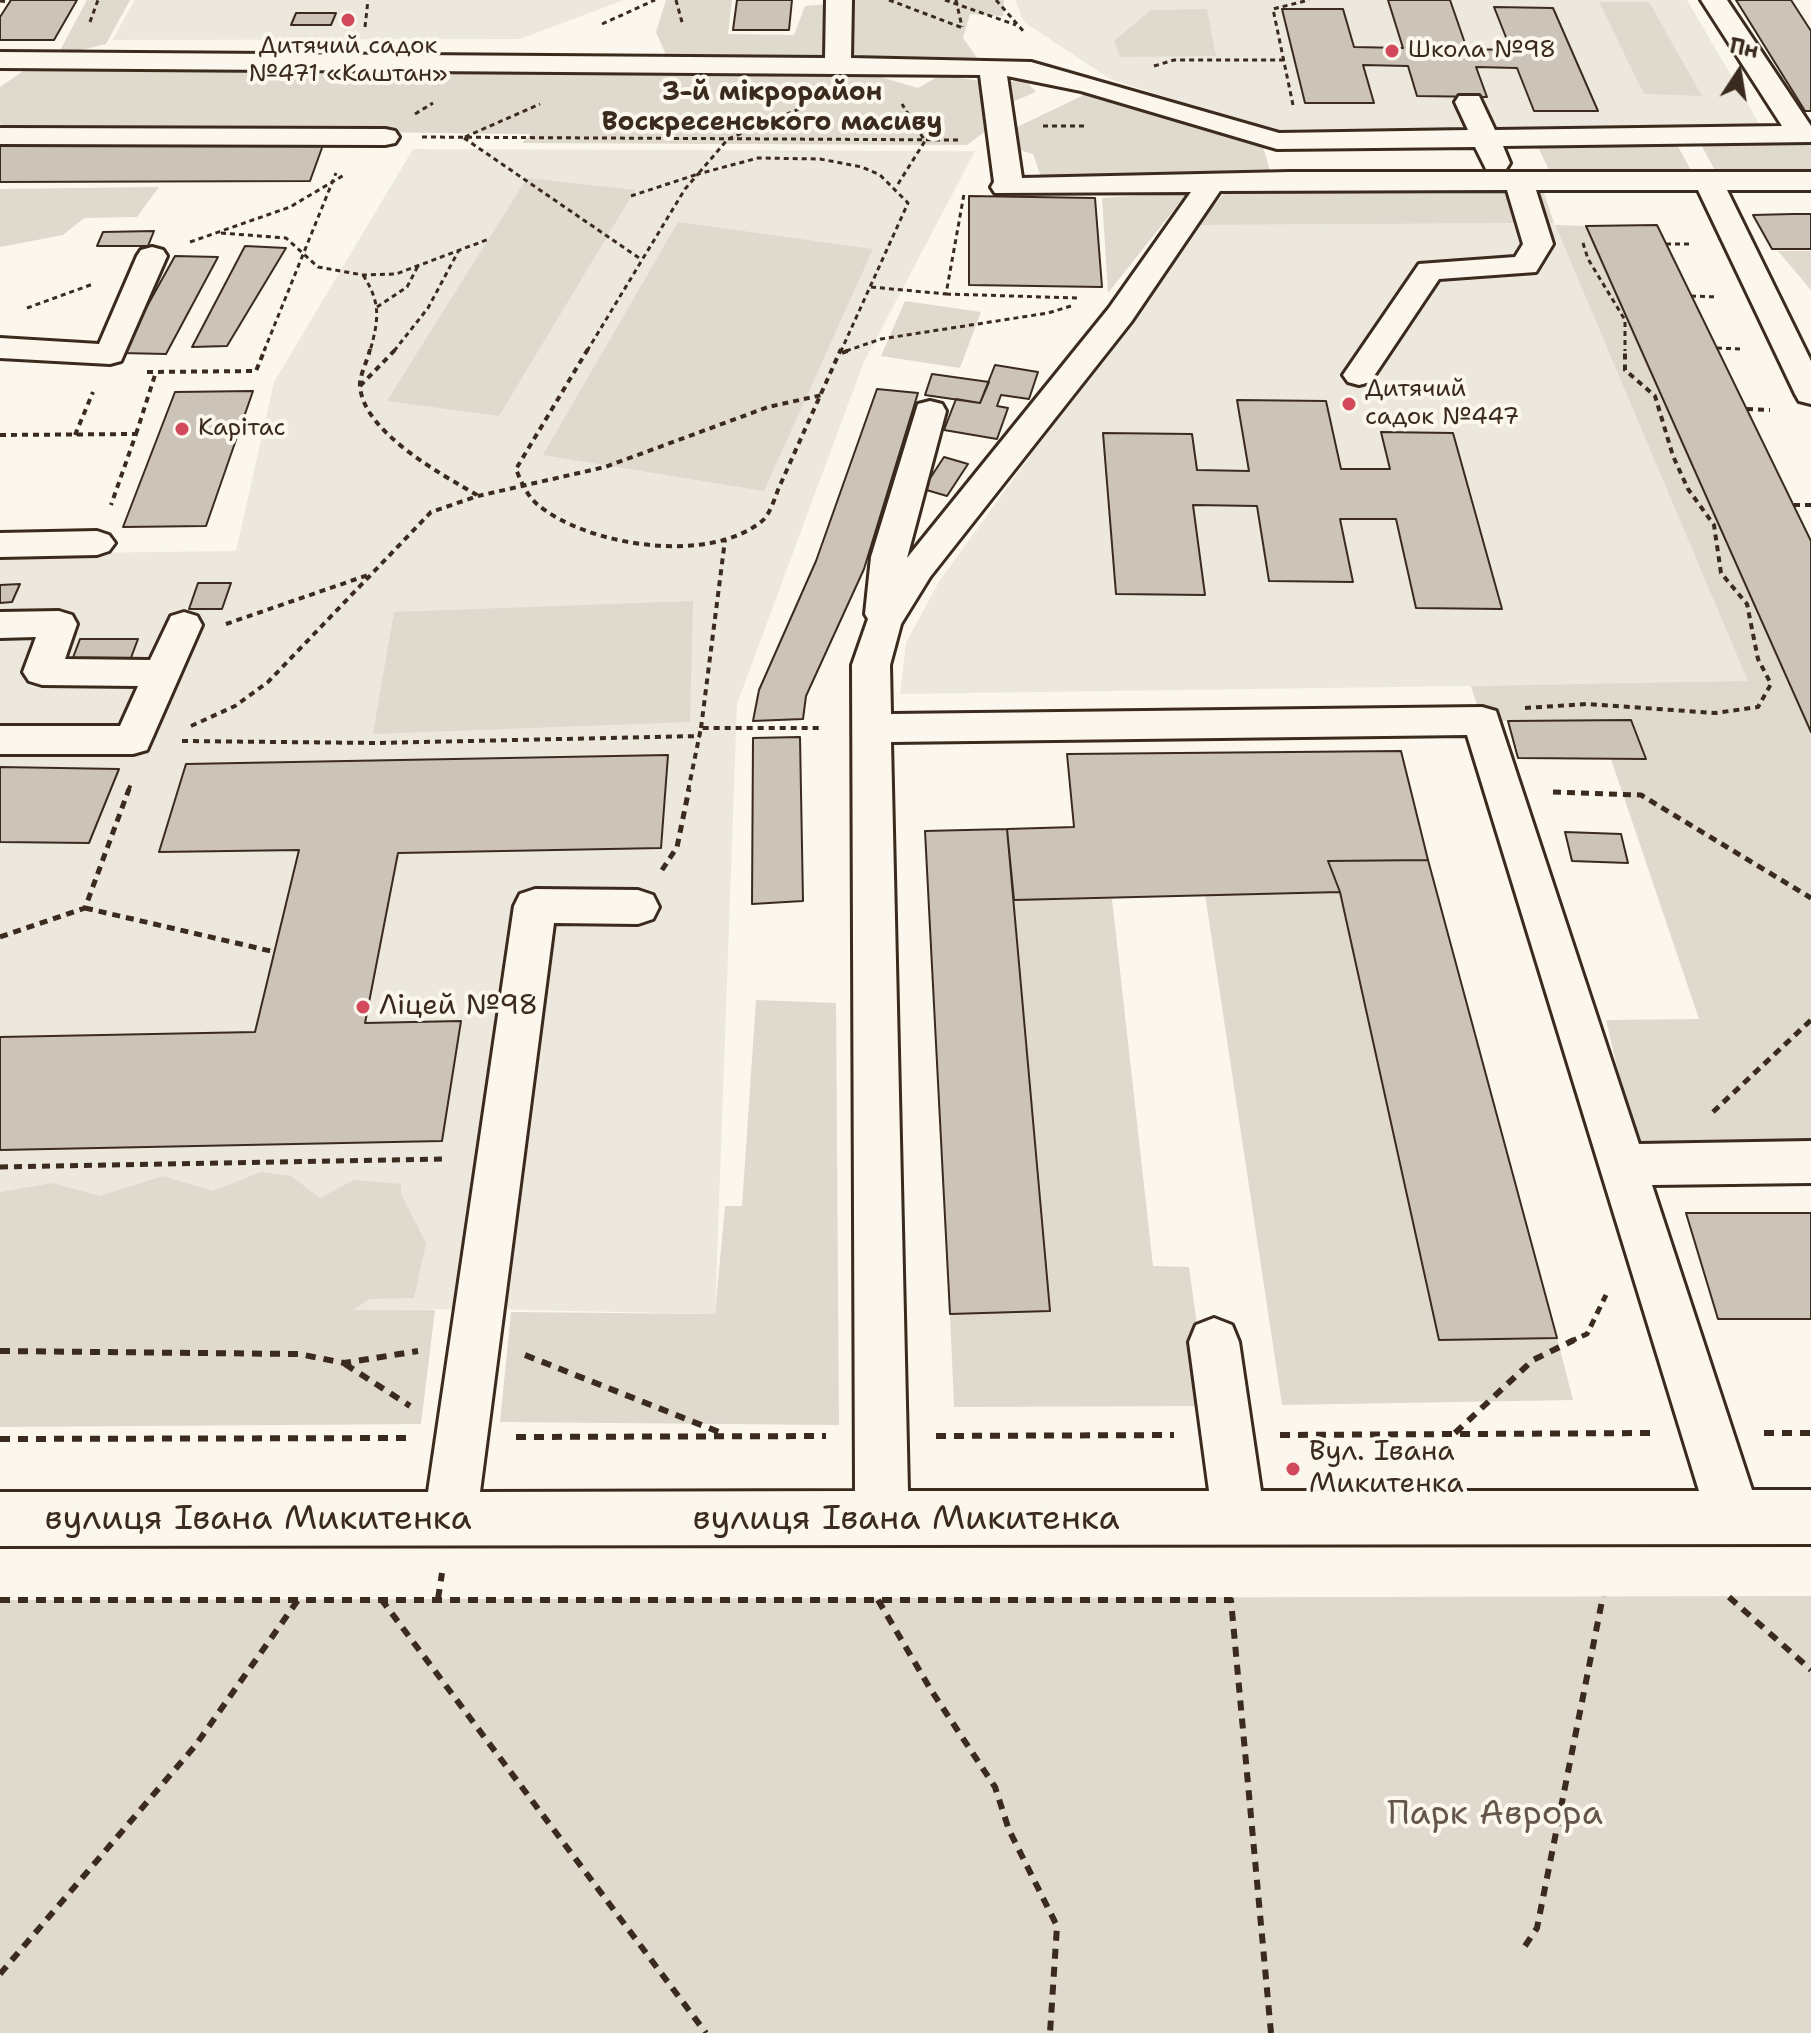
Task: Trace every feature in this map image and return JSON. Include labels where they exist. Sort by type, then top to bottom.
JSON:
[{"type":"street","points":[[838,63],[839,0]]},
{"type":"street","points":[[1714,0],[1806,134]]},
{"type":"street","points":[[0,60],[838,63],[992,67],[1031,70],[1091,85],[1277,141],[1806,134]]},
{"type":"street","points":[[992,67],[1007,187],[1289,181],[1811,181]]},
{"type":"street","points":[[1359,375],[1430,270],[1525,266],[1538,244],[1511,180],[1469,102]]},
{"type":"street","points":[[0,136],[385,137]]},
{"type":"street","points":[[1277,141],[1289,181]]},
{"type":"street","points":[[1777,181],[1793,214]]},
{"type":"street","points":[[882,630],[917,569],[1129,300],[1211,183]]},
{"type":"street","points":[[1709,183],[1811,394]]},
{"type":"street","points":[[0,348],[110,354],[152,256]]},
{"type":"street","points":[[882,1520],[871,665],[882,630],[889,557],[930,411]]},
{"type":"street","points":[[0,545],[97,543]]},
{"type":"street","points":[[0,625],[59,624],[42,672],[175,646],[144,750],[0,740]]},
{"type":"street","points":[[872,728],[1482,721],[1503,790],[1640,1164],[1637,1211],[1734,1517]]},
{"type":"street","points":[[450,1520],[535,906],[638,907]]},
{"type":"street","points":[[1640,1164],[1811,1162]]},
{"type":"street","points":[[1214,1342],[1239,1520]]},
{"type":"street","name":"вулиця Івана Микитенка","points":[[0,1519],[1811,1517]]},
{"type":"path","points":[[597,27],[655,0]]},
{"type":"path","points":[[889,0],[943,20]]},
{"type":"path","points":[[945,0],[1017,26]]},
{"type":"path","points":[[1294,110],[1273,9],[1309,0]]},
{"type":"path","points":[[0,1],[10,2]]},
{"type":"path","points":[[956,2],[962,28]]},
{"type":"path","points":[[1174,60],[1284,60]]},
{"type":"path","points":[[142,372],[256,371],[351,137]]},
{"type":"path","points":[[385,137],[925,141],[1001,138]]},
{"type":"path","points":[[463,137],[642,260]]},
{"type":"path","points":[[631,196],[698,174],[758,158],[812,159],[873,169],[898,184],[908,203],[764,520],[710,545],[646,543],[584,531],[538,505],[522,484],[516,469],[642,260],[698,174],[728,139]]},
{"type":"path","points":[[898,184],[925,141]]},
{"type":"path","points":[[1482,721],[1516,709],[1587,704],[1715,713],[1758,707],[1771,684],[1758,659],[1747,604],[1721,573],[1714,525],[1688,489],[1655,396],[1625,370],[1625,320],[1609,304],[1606,284],[1585,259],[1582,232],[1566,218],[1570,200],[1553,180]]},
{"type":"path","points":[[946,294],[964,191],[1007,187]]},
{"type":"path","points":[[13,314],[121,273],[152,256],[277,214],[329,189]]},
{"type":"path","points":[[218,232],[286,238],[318,267],[363,275],[396,274],[489,239]]},
{"type":"path","points":[[360,386],[404,344],[428,313],[459,249]]},
{"type":"path","points":[[377,307],[407,287],[419,265]]},
{"type":"path","points":[[363,275],[377,297],[377,307],[376,330],[360,386],[378,427],[432,468],[478,496]]},
{"type":"path","points":[[871,287],[946,294],[1129,300]]},
{"type":"path","points":[[841,354],[881,339],[1048,313],[1094,299]]},
{"type":"path","points":[[97,543],[156,372]]},
{"type":"path","points":[[85,908],[144,750],[235,706],[268,682],[431,512],[522,484],[605,467],[768,407],[823,395]]},
{"type":"path","points":[[0,435],[136,434]]},
{"type":"path","points":[[1794,505],[1811,505]]},
{"type":"path","points":[[677,847],[700,736],[725,540]]},
{"type":"path","points":[[175,646],[372,573]]},
{"type":"path","points":[[701,728],[872,728]]},
{"type":"path","points":[[144,750],[700,736]]},
{"type":"path","points":[[1503,790],[1641,795],[1811,898]]},
{"type":"path","points":[[0,937],[85,908],[275,952]]},
{"type":"path","points":[[1640,1164],[1811,1020]]},
{"type":"path","points":[[0,1167],[500,1158]]},
{"type":"path","points":[[1455,1434],[1533,1360],[1587,1334],[1616,1275],[1637,1211]]},
{"type":"path","points":[[0,1351],[299,1354],[344,1363],[402,1356],[475,1335],[729,1436]]},
{"type":"path","points":[[344,1363],[415,1410]]},
{"type":"path","points":[[1525,1946],[1537,1928],[1603,1596]]},
{"type":"path","points":[[1729,1597],[1811,1670]]},
{"type":"path","points":[[0,1974],[148,1802],[256,1667],[298,1599]]},
{"type":"path","points":[[381,1599],[706,2033]]},
{"type":"path","points":[[0,1600],[1231,1600],[1271,2033]]},
{"type":"path","points":[[878,1600],[931,1690],[995,1787],[1009,1830],[1057,1926],[1050,2033]]},
{"type":"shaded area","name":"Дитячий садок №471 «Каштан»","points":[[135,0],[624,0],[520,39],[112,40]]},
{"type":"shaded area","name":"Школа №98","points":[[1015,0],[1687,0],[1763,130],[1278,133],[1110,79],[1024,22]]},
{"type":"shaded area","name":"Ліцей №98","points":[[413,149],[975,151],[863,364],[737,704],[715,1314],[479,1309],[0,1313],[0,554],[236,551],[274,382]]},
{"type":"shaded area","name":"Дитячий садок №447","points":[[1554,223],[1749,682],[900,694],[906,643],[938,583],[1197,225]]},
{"type":"green space","points":[[87,0],[130,0],[106,44],[57,56]]},
{"type":"green space","points":[[666,0],[732,0],[728,34],[794,35],[805,6],[830,4],[830,57],[666,55],[656,32]]},
{"type":"green space","points":[[849,0],[1004,0],[1003,16],[970,14],[963,38],[978,59],[849,58]]},
{"type":"green space","points":[[1599,2],[1649,2],[1702,96],[1644,94]]},
{"type":"green space","points":[[1207,9],[1216,56],[1120,57],[1114,41],[1151,10]]},
{"type":"green space","points":[[32,65],[360,68],[403,72],[652,69],[870,74],[918,88],[941,75],[987,82],[1026,81],[1036,92],[1007,104],[987,130],[967,145],[522,143],[531,134],[12,128],[0,124],[0,87]]},
{"type":"green space","points":[[1090,92],[1262,143],[1271,175],[1042,180],[1033,154],[988,141]]},
{"type":"green space","points":[[1811,140],[1811,174],[1717,174],[1699,141]]},
{"type":"green space","points":[[1675,141],[1693,174],[1552,176],[1536,143]]},
{"type":"green space","points":[[527,178],[635,190],[499,416],[387,401]]},
{"type":"green space","points":[[159,187],[137,217],[84,218],[63,235],[0,247],[0,189]]},
{"type":"green space","points":[[1542,187],[1554,223],[1197,225],[1228,189]]},
{"type":"green space","points":[[1188,192],[1108,293],[1102,198]]},
{"type":"green space","points":[[678,222],[873,249],[764,491],[543,455]]},
{"type":"green space","points":[[1555,225],[1586,226],[1811,732],[1811,1141],[1635,1143],[1606,1020],[1699,1019],[1611,759],[1646,758],[1631,720],[1482,721],[1471,686],[1748,681]]},
{"type":"green space","points":[[1778,251],[1811,251],[1811,290]]},
{"type":"green space","points":[[905,301],[981,312],[960,368],[881,356]]},
{"type":"green space","points":[[693,601],[690,722],[373,734],[394,612]]},
{"type":"green space","points":[[1340,892],[1439,1340],[1557,1338],[1573,1400],[1282,1405],[1205,894]]},
{"type":"green space","points":[[1112,899],[1153,1266],[1189,1267],[1208,1406],[954,1407],[950,1314],[1050,1311],[1014,900]]},
{"type":"green space","points":[[756,1000],[836,1003],[839,1425],[500,1422],[511,1312],[715,1314],[725,1206],[742,1206]]},
{"type":"green space","points":[[261,1172],[291,1176],[320,1198],[354,1180],[401,1184],[401,1194],[426,1243],[414,1298],[369,1299],[354,1310],[435,1310],[421,1424],[0,1427],[0,1192],[52,1183],[100,1196],[163,1176],[213,1191]]},
{"type":"green space","name":"Парк Аврора","points":[[1811,1596],[1811,2033],[0,2033],[0,1600]]},
{"type":"building","points":[[11,0],[77,0],[54,40],[0,40],[0,17]]},
{"type":"building","points":[[737,0],[792,0],[789,30],[733,30]]},
{"type":"building","points":[[1388,0],[1450,0],[1467,49],[1511,50],[1494,7],[1553,8],[1598,111],[1534,111],[1517,68],[1476,67],[1487,97],[1417,96],[1408,66],[1363,65],[1374,103],[1305,103],[1282,9],[1343,9],[1354,47],[1403,48]]},
{"type":"building","points":[[1736,0],[1791,0],[1811,31],[1811,111],[1805,111]]},
{"type":"building","points":[[296,13],[336,13],[331,25],[291,25]]},
{"type":"building","points":[[0,145],[323,145],[310,181],[0,182]]},
{"type":"building","points":[[969,196],[1095,198],[1102,287],[969,285]]},
{"type":"building","points":[[1811,214],[1811,249],[1772,249],[1753,215]]},
{"type":"building","points":[[1657,225],[1811,541],[1811,732],[1586,226]]},
{"type":"building","points":[[154,231],[148,246],[97,246],[103,232]]},
{"type":"building","points":[[245,246],[286,248],[227,346],[192,347]]},
{"type":"building","points":[[175,256],[218,257],[166,354],[121,353]]},
{"type":"building","points":[[995,365],[1038,372],[1029,399],[1001,395],[997,406],[1008,408],[997,439],[944,430],[956,399],[980,403]]},
{"type":"building","points":[[932,374],[989,382],[980,403],[925,395]]},
{"type":"building","points":[[877,389],[918,393],[864,569],[806,696],[803,719],[753,721],[759,690],[816,561]]},
{"type":"building","points":[[253,391],[206,526],[123,527],[175,392]]},
{"type":"building","points":[[1237,400],[1326,401],[1341,469],[1390,469],[1381,432],[1453,433],[1502,609],[1416,608],[1396,519],[1340,519],[1353,582],[1269,581],[1257,506],[1193,505],[1205,595],[1116,594],[1103,433],[1192,434],[1197,470],[1249,471]]},
{"type":"building","points":[[944,457],[968,464],[947,496],[923,489]]},
{"type":"building","points":[[198,583],[231,583],[222,609],[189,609]]},
{"type":"building","points":[[20,584],[12,602],[0,603],[0,585]]},
{"type":"building","points":[[80,639],[138,639],[129,663],[71,663]]},
{"type":"building","points":[[1631,720],[1646,759],[1518,758],[1508,721]]},
{"type":"building","points":[[800,737],[803,901],[752,904],[753,738]]},
{"type":"building","points":[[1401,751],[1428,860],[1328,861],[1340,892],[1014,900],[1007,829],[1074,827],[1067,754]]},
{"type":"building","points":[[668,755],[661,848],[398,853],[365,1023],[461,1021],[442,1141],[0,1150],[0,1037],[255,1032],[299,850],[159,852],[186,764]]},
{"type":"building","points":[[0,767],[119,769],[89,843],[0,842]]},
{"type":"building","points":[[1007,829],[1050,1311],[950,1314],[925,831]]},
{"type":"building","points":[[1565,832],[1621,834],[1628,863],[1572,861]]},
{"type":"building","points":[[1428,860],[1557,1338],[1439,1340],[1340,892],[1328,861]]},
{"type":"building","points":[[1686,1213],[1811,1213],[1811,1319],[1718,1319]]},
{"type":"place","name":"Дитячий садок №471 «Каштан»","points":[[348,20]]},
{"type":"place","name":"Школа №98","points":[[1392,51]]},
{"type":"place","name":"Дитячий садок №447","points":[[1349,404]]},
{"type":"place","name":"Карітас","points":[[182,429]]},
{"type":"place","name":"Ліцей №98","points":[[363,1007]]},
{"type":"place","name":"Вул. Івана Микитенка","points":[[1293,1469]]},
{"type":"district","name":"3-й мікрорайон Воскресенського масиву","points":[[772,108]]}]
